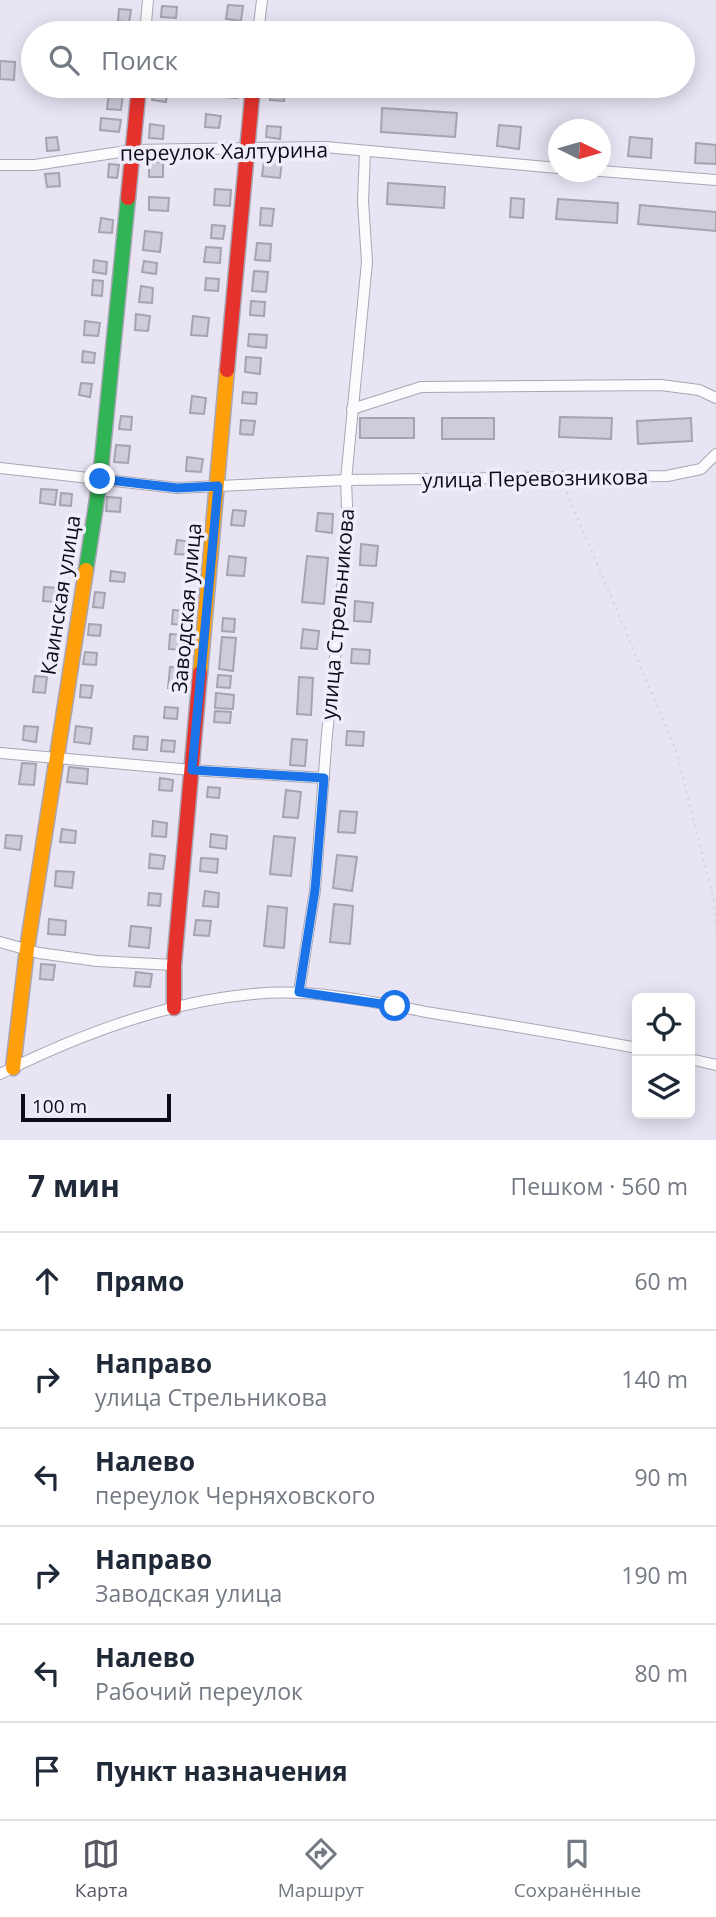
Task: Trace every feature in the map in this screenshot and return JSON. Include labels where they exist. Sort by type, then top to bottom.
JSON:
[{"type":"street","points":[[146,21],[148,0]]},
{"type":"street","points":[[259,21],[262,0]]},
{"type":"street","name":"Каинская улица","points":[[6,1071],[100,479],[138,98]]},
{"type":"street","name":"Заводская улица","points":[[174,1008],[174,965],[252,98]]},
{"type":"street","name":"переулок Халтурина","points":[[0,165],[35,165],[133,150],[325,147],[548,166]]},
{"type":"street","name":"улица Стрельникова","points":[[299,992],[315,890],[336,637],[348,532],[346,480],[367,262],[363,201],[365,152]]},
{"type":"street","points":[[611,172],[716,180]]},
{"type":"street","points":[[352,409],[421,387],[661,384],[699,390],[716,398]]},
{"type":"street","name":"улица Перевозникова","points":[[0,468],[177,488],[346,480],[667,476],[701,469],[716,454]]},
{"type":"street","points":[[0,753],[192,770],[324,778]]},
{"type":"street","points":[[0,942],[97,961],[174,965]]},
{"type":"street","points":[[6,1071],[81,1037],[174,1008],[253,994],[299,992],[632,1047]]},
{"type":"street","points":[[695,1060],[716,1065]]},
{"type":"path","points":[[561,479],[676,750],[714,901],[716,931]]},
{"type":"building","points":[[228,5],[243,6],[241,21],[226,19]]},
{"type":"building","points":[[162,6],[177,7],[176,18],[161,17]]},
{"type":"building","points":[[119,9],[131,10],[129,21],[118,21]]},
{"type":"building","points":[[0,61],[15,62],[14,80],[0,79]]},
{"type":"building","points":[[108,98],[122,98],[121,110],[107,109]]},
{"type":"building","points":[[152,98],[167,98],[166,102]]},
{"type":"building","points":[[270,98],[284,98],[284,101]]},
{"type":"building","points":[[382,108],[457,113],[455,137],[381,132]]},
{"type":"building","points":[[206,114],[221,116],[219,128],[205,127]]},
{"type":"building","points":[[101,118],[121,120],[119,132],[100,130]]},
{"type":"building","points":[[150,124],[164,126],[163,139],[149,138]]},
{"type":"building","points":[[499,125],[521,127],[519,149],[497,146]]},
{"type":"building","points":[[267,126],[281,127],[280,139],[266,137]]},
{"type":"building","points":[[57,137],[59,150],[47,151],[46,138]]},
{"type":"building","points":[[630,137],[652,139],[651,158],[628,156]]},
{"type":"building","points":[[696,143],[716,145],[716,164],[695,163]]},
{"type":"building","points":[[264,160],[282,162],[280,178],[262,176]]},
{"type":"building","points":[[149,162],[163,162],[163,177],[149,177]]},
{"type":"building","points":[[109,164],[119,165],[117,178],[108,177]]},
{"type":"building","points":[[59,173],[60,186],[47,187],[45,174]]},
{"type":"building","points":[[388,183],[445,187],[444,208],[387,204]]},
{"type":"building","points":[[215,189],[231,190],[230,206],[214,205]]},
{"type":"building","points":[[149,197],[169,198],[168,211],[149,210]]},
{"type":"building","points":[[511,198],[524,199],[523,218],[510,217]]},
{"type":"building","points":[[558,199],[618,203],[617,223],[556,219]]},
{"type":"building","points":[[640,205],[716,212],[716,231],[638,224]]},
{"type":"building","points":[[261,208],[274,209],[272,226],[260,225]]},
{"type":"building","points":[[101,218],[113,220],[112,233],[99,232]]},
{"type":"building","points":[[212,225],[225,226],[223,239],[211,238]]},
{"type":"building","points":[[145,231],[162,233],[160,252],[143,250]]},
{"type":"building","points":[[257,243],[271,244],[270,261],[255,260]]},
{"type":"building","points":[[206,247],[221,248],[220,263],[204,262]]},
{"type":"building","points":[[94,260],[107,262],[106,274],[93,272]]},
{"type":"building","points":[[144,261],[157,263],[156,274],[142,272]]},
{"type":"building","points":[[254,271],[268,272],[266,292],[252,291]]},
{"type":"building","points":[[206,278],[219,279],[218,291],[205,290]]},
{"type":"building","points":[[93,280],[103,281],[102,296],[92,295]]},
{"type":"building","points":[[141,286],[153,288],[152,303],[139,302]]},
{"type":"building","points":[[251,301],[265,302],[264,316],[250,315]]},
{"type":"building","points":[[136,314],[150,316],[148,331],[135,330]]},
{"type":"building","points":[[193,316],[209,318],[207,336],[191,335]]},
{"type":"building","points":[[85,321],[100,323],[98,336],[84,335]]},
{"type":"building","points":[[249,334],[267,335],[266,348],[248,346]]},
{"type":"building","points":[[83,351],[95,353],[94,363],[82,362]]},
{"type":"building","points":[[246,357],[261,358],[260,374],[245,372]]},
{"type":"building","points":[[81,383],[92,384],[90,397],[79,395]]},
{"type":"building","points":[[243,392],[257,393],[256,404],[242,403]]},
{"type":"building","points":[[192,396],[206,398],[204,414],[190,413]]},
{"type":"building","points":[[121,416],[132,417],[131,430],[119,429]]},
{"type":"building","points":[[560,417],[612,418],[611,439],[559,437]]},
{"type":"building","points":[[360,418],[414,418],[414,438],[360,438]]},
{"type":"building","points":[[442,418],[494,418],[494,439],[442,439]]},
{"type":"building","points":[[691,418],[692,441],[638,444],[637,421]]},
{"type":"building","points":[[241,420],[255,421],[253,435],[240,434]]},
{"type":"building","points":[[116,445],[130,446],[128,463],[114,462]]},
{"type":"building","points":[[187,457],[203,459],[201,472],[186,471]]},
{"type":"building","points":[[41,489],[57,490],[55,505],[40,503]]},
{"type":"building","points":[[61,493],[72,494],[71,506],[60,505]]},
{"type":"building","points":[[107,497],[121,498],[120,512],[106,511]]},
{"type":"building","points":[[233,510],[246,511],[244,526],[231,525]]},
{"type":"building","points":[[318,513],[333,514],[332,533],[316,531]]},
{"type":"building","points":[[177,540],[192,542],[191,555],[175,554]]},
{"type":"building","points":[[361,544],[378,546],[376,566],[360,565]]},
{"type":"building","points":[[229,556],[246,558],[244,576],[227,575]]},
{"type":"building","points":[[307,556],[328,558],[324,604],[302,602]]},
{"type":"building","points":[[111,571],[125,573],[124,582],[110,581]]},
{"type":"building","points":[[44,587],[58,588],[56,602],[43,601]]},
{"type":"building","points":[[95,592],[105,593],[103,608],[93,607]]},
{"type":"building","points":[[355,601],[373,603],[371,622],[354,621]]},
{"type":"building","points":[[173,610],[185,611],[183,625],[172,624]]},
{"type":"building","points":[[223,618],[235,619],[234,632],[222,631]]},
{"type":"building","points":[[89,624],[101,625],[100,636],[88,635]]},
{"type":"building","points":[[303,629],[319,631],[317,649],[301,648]]},
{"type":"building","points":[[170,634],[183,635],[182,650],[169,649]]},
{"type":"building","points":[[222,637],[236,638],[233,671],[219,669]]},
{"type":"building","points":[[352,649],[370,650],[369,664],[351,663]]},
{"type":"building","points":[[85,652],[97,653],[96,665],[83,664]]},
{"type":"building","points":[[170,667],[182,668],[181,689],[168,688]]},
{"type":"building","points":[[218,675],[231,676],[230,688],[217,687]]},
{"type":"building","points":[[35,676],[47,677],[45,693],[33,692]]},
{"type":"building","points":[[299,677],[313,678],[311,715],[297,714]]},
{"type":"building","points":[[81,685],[93,686],[91,698],[80,697]]},
{"type":"building","points":[[216,693],[234,695],[233,709],[215,708]]},
{"type":"building","points":[[165,707],[178,708],[177,719],[164,718]]},
{"type":"building","points":[[215,711],[231,712],[230,723],[214,722]]},
{"type":"building","points":[[24,726],[38,727],[36,742],[23,740]]},
{"type":"building","points":[[76,726],[92,728],[90,744],[74,742]]},
{"type":"building","points":[[347,731],[364,732],[363,746],[346,745]]},
{"type":"building","points":[[134,736],[148,737],[147,750],[133,749]]},
{"type":"building","points":[[292,739],[307,740],[305,766],[290,765]]},
{"type":"building","points":[[162,740],[175,741],[174,752],[161,751]]},
{"type":"building","points":[[22,763],[36,764],[34,785],[19,784]]},
{"type":"building","points":[[69,767],[88,769],[87,784],[67,782]]},
{"type":"building","points":[[160,778],[173,780],[172,791],[159,790]]},
{"type":"building","points":[[208,787],[220,788],[219,798],[207,797]]},
{"type":"building","points":[[286,790],[301,792],[298,818],[283,817]]},
{"type":"building","points":[[340,811],[357,812],[355,833],[338,832]]},
{"type":"building","points":[[153,821],[167,823],[166,837],[152,836]]},
{"type":"building","points":[[62,829],[76,831],[75,843],[60,842]]},
{"type":"building","points":[[211,834],[227,836],[226,849],[210,847]]},
{"type":"building","points":[[6,835],[22,836],[20,850],[5,848]]},
{"type":"building","points":[[274,836],[295,838],[291,876],[270,874]]},
{"type":"building","points":[[150,854],[165,856],[163,869],[149,868]]},
{"type":"building","points":[[337,855],[357,857],[352,891],[333,888]]},
{"type":"building","points":[[201,858],[218,859],[217,873],[200,871]]},
{"type":"building","points":[[56,871],[74,872],[72,888],[55,886]]},
{"type":"building","points":[[205,891],[219,893],[218,907],[203,906]]},
{"type":"building","points":[[149,893],[161,894],[160,906],[148,905]]},
{"type":"building","points":[[334,904],[353,906],[350,944],[330,942]]},
{"type":"building","points":[[268,906],[287,908],[284,948],[264,946]]},
{"type":"building","points":[[49,919],[66,921],[65,935],[48,934]]},
{"type":"building","points":[[196,920],[211,921],[209,936],[194,935]]},
{"type":"building","points":[[131,926],[151,928],[149,948],[129,946]]},
{"type":"building","points":[[41,964],[55,965],[53,980],[40,979]]},
{"type":"building","points":[[136,972],[152,974],[150,987],[134,986]]},
{"type":"traffic: fast","points":[[86,570],[100,479],[128,198]]},
{"type":"traffic: slow","points":[[200,673],[227,370]]},
{"type":"traffic: slow","points":[[13,1068],[27,949],[86,570]]},
{"type":"traffic: jam","points":[[128,198],[138,98]]},
{"type":"traffic: jam","points":[[227,370],[252,98]]},
{"type":"traffic: jam","points":[[174,1008],[174,965],[200,673]]},
{"type":"route","points":[[100,479],[177,488],[218,486],[192,770],[324,778],[315,890],[299,992],[395,1006]]}]
